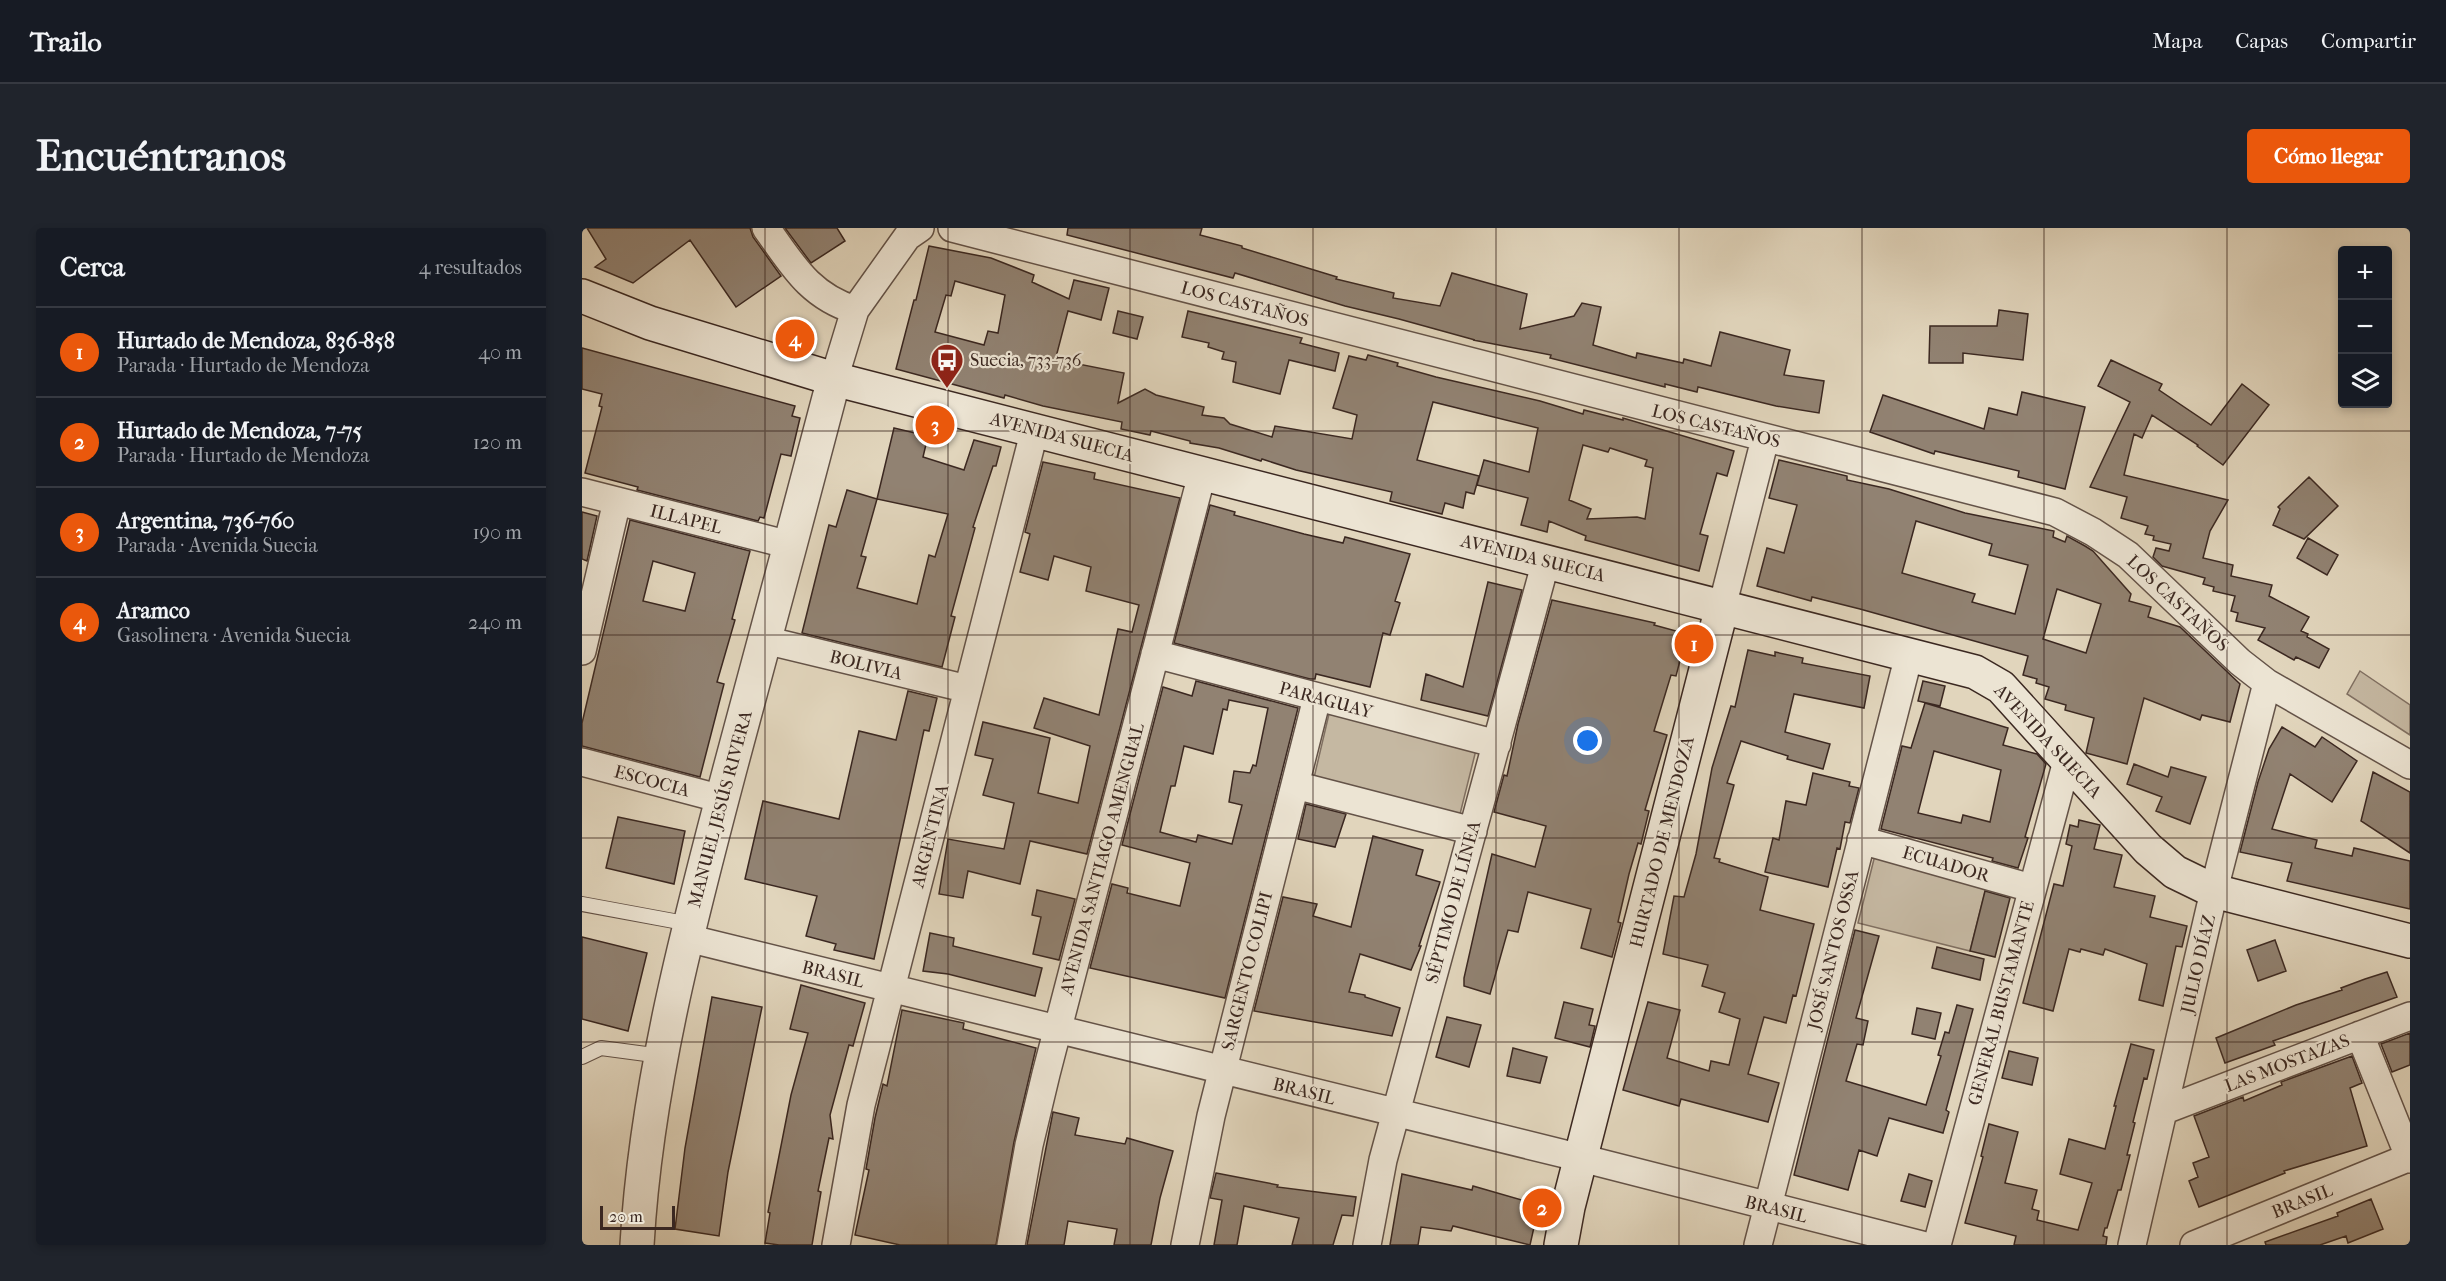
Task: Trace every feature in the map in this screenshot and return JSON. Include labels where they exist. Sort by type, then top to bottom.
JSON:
[{"type":"main road","name":"AVENIDA SUECIA","points":[[582,296],[650,323],[834,379],[1975,672],[1989,678],[2006,692],[2160,861],[2184,878],[2214,891],[2410,941]]},
{"type":"main road","name":"MANUEL JESÚS RIVERA","points":[[637,1245],[652,1105],[688,931],[834,379]]},
{"type":"main road","name":"HURTADO DE MENDOZA","points":[[1562,1245],[1581,1158],[1722,607]]},
{"type":"street","points":[[766,228],[802,278],[815,291],[841,306],[855,310]]},
{"type":"street","points":[[834,379],[855,310],[907,237],[920,228]]},
{"type":"street","name":"LOS CASTAÑOS","points":[[952,228],[2055,512],[2093,532],[2128,555],[2240,662],[2267,683],[2410,765]]},
{"type":"street","name":"ARGENTINA","points":[[836,1245],[861,1105],[1035,429]]},
{"type":"street","name":"HURTADO DE MENDOZA","points":[[1722,607],[1765,439]]},
{"type":"street","name":"AVENIDA SANTIAGO AMENGUAL","points":[[1011,1245],[1029,1145],[1202,474]]},
{"type":"street","name":"ILLAPEL","points":[[582,492],[790,545]]},
{"type":"street","points":[[582,651],[617,501]]},
{"type":"street","name":"SÉPTIMO DE LÍNEA","points":[[1367,1245],[1383,1160],[1395,1114],[1546,561]]},
{"type":"street","name":"BOLIVIA","points":[[765,640],[968,689]]},
{"type":"street","name":"PARAGUAY","points":[[1155,654],[1497,744]]},
{"type":"street","name":"JOSÉ SANTOS OSSA","points":[[1758,1245],[1909,655]]},
{"type":"street","name":"JULIO DÍAZ","points":[[2132,1245],[2214,891],[2267,683]]},
{"type":"street","name":"SARGENTO COLIPI","points":[[1185,1245],[1197,1176],[1222,1071],[1317,698]]},
{"type":"street","name":"GENERAL BUSTAMANTE","points":[[1937,1245],[2031,888],[2067,761]]},
{"type":"street","name":"ESCOCIA","points":[[582,762],[722,799]]},
{"type":"street","points":[[1295,785],[1473,831]]},
{"type":"street","name":"ECUADOR","points":[[1861,840],[2031,888]]},
{"type":"street","name":"BRASIL","points":[[688,931],[891,988],[1581,1158],[1922,1245]]},
{"type":"street","name":"LAS MOSTAZAS","points":[[2164,1110],[2410,1016]]},
{"type":"street","points":[[2360,1035],[2410,1158]]},
{"type":"street","name":"BRASIL","points":[[2194,1245],[2410,1158]]},
{"type":"lane","points":[[582,904],[688,931]]},
{"type":"lane","points":[[582,1057],[601,1048],[663,1057]]},
{"type":"shaded area","points":[[2360,671],[2410,705],[2410,735],[2347,694]]},
{"type":"shaded area","points":[[1329,714],[1476,750],[1459,818],[1313,782]]},
{"type":"shaded area","points":[[1875,855],[1987,884],[1970,951],[1858,923]]},
{"type":"building","points":[[587,228],[750,228],[753,237],[781,276],[736,307],[690,240],[633,283],[595,267],[606,259]]},
{"type":"building","points":[[785,228],[837,228],[845,241],[811,263]]},
{"type":"building","points":[[1068,228],[1202,228],[1200,235],[1242,246],[1242,248],[1337,277],[1336,279],[1394,293],[1393,298],[1440,306],[1452,273],[1527,294],[1520,329],[1574,316],[1582,303],[1601,307],[1593,345],[1636,358],[1637,353],[1683,363],[1684,359],[1711,366],[1720,332],[1790,350],[1784,375],[1824,381],[1819,413],[1776,406],[1698,387],[1697,392],[1665,384],[1665,387],[1550,358],[1551,355],[1473,340],[1475,340],[1345,306],[1235,273],[1233,278],[1067,235]]},
{"type":"building","points":[[929,246],[991,258],[1034,275],[1032,282],[1069,299],[1074,280],[1109,288],[1101,320],[1068,311],[1056,357],[1068,357],[1068,362],[1124,373],[1118,403],[1145,389],[1156,395],[1204,407],[1202,415],[1224,418],[1230,424],[1272,437],[1275,426],[1352,439],[1357,415],[1333,408],[1349,356],[1366,360],[1368,355],[1436,377],[1540,401],[1583,414],[1584,410],[1623,420],[1623,418],[1734,451],[1727,476],[1717,473],[1700,534],[1708,536],[1699,571],[1585,540],[1586,536],[1549,521],[1547,532],[1521,525],[1528,498],[1477,485],[1484,460],[1529,472],[1538,428],[1433,402],[1417,460],[1479,476],[1474,494],[1466,492],[1463,508],[1445,503],[1442,514],[1390,501],[1392,492],[1296,470],[1151,431],[1150,435],[1121,429],[1122,422],[1043,406],[1005,395],[1004,398],[896,369],[914,300],[916,300]],"holes":[[[955,281],[1005,295],[998,333],[988,331],[984,345],[935,332],[946,295],[951,296]],[[1583,445],[1608,452],[1610,448],[1647,460],[1645,466],[1653,468],[1645,519],[1637,517],[1587,519],[1591,509],[1569,500]]]},
{"type":"building","points":[[1999,310],[2028,314],[2023,360],[1963,353],[1963,363],[1929,363],[1930,326],[1997,326]]},
{"type":"building","points":[[1118,311],[1143,317],[1137,339],[1113,333]]},
{"type":"building","points":[[1188,311],[1302,338],[1300,343],[1339,353],[1335,371],[1289,360],[1280,394],[1233,382],[1236,362],[1222,359],[1224,352],[1208,347],[1209,343],[1182,337]]},
{"type":"building","points":[[582,348],[795,406],[792,416],[800,418],[791,456],[781,454],[764,518],[760,517],[758,521],[637,490],[638,487],[585,473],[602,407],[599,406],[602,394],[582,389]]},
{"type":"building","points":[[2111,360],[2162,384],[2159,390],[2211,425],[2242,384],[2269,405],[2223,465],[2198,445],[2152,415],[2142,438],[2134,434],[2124,475],[2228,500],[2210,531],[2203,558],[2233,565],[2231,576],[2272,585],[2269,596],[2309,617],[2301,631],[2308,634],[2307,637],[2329,649],[2319,668],[2296,657],[2294,660],[2258,640],[2265,628],[2236,621],[2238,613],[2231,611],[2235,596],[2213,591],[2214,587],[2203,584],[2205,578],[2162,566],[2153,557],[2156,548],[2169,551],[2171,544],[2153,540],[2154,536],[2145,534],[2148,526],[2121,518],[2127,497],[2090,487],[2130,402],[2098,386]]},
{"type":"building","points":[[2022,392],[2085,407],[2065,489],[2018,477],[2019,471],[1935,451],[1934,454],[1870,432],[1883,395],[1984,429],[1989,408],[2017,415]]},
{"type":"building","points":[[894,428],[928,436],[923,457],[964,470],[974,440],[1001,447],[973,527],[975,528],[951,616],[955,617],[942,667],[802,633],[829,525],[836,527],[847,490],[877,499]],"holes":[[[877,499],[948,514],[935,557],[929,555],[917,604],[857,588],[866,557],[861,556]]]},
{"type":"building","points":[[1779,460],[1847,476],[1847,480],[1889,489],[1965,513],[2054,531],[2053,537],[2065,542],[2067,536],[2093,551],[2131,594],[2129,601],[2151,607],[2148,617],[2180,627],[2240,684],[2230,722],[2202,715],[2200,720],[2144,698],[2127,764],[2086,753],[2094,718],[2065,710],[2066,705],[2045,699],[2049,687],[2036,683],[2037,679],[2023,675],[2028,656],[1860,609],[1812,597],[1811,601],[1757,586],[1767,548],[1784,553],[1797,505],[1769,498]],"holes":[[[1916,521],[1992,544],[1989,555],[2028,565],[2015,614],[1972,602],[1975,594],[1902,573]],[[2057,589],[2101,604],[2086,653],[2043,639]]]},
{"type":"building","points":[[1043,462],[1095,473],[1094,479],[1180,498],[1087,854],[1030,841],[1020,884],[968,871],[963,898],[939,894],[948,839],[1004,849],[1014,803],[983,795],[993,759],[975,755],[983,722],[1050,738],[1038,793],[1078,803],[1090,746],[1034,728],[1044,698],[1099,715],[1118,629],[1132,632],[1139,605],[1086,591],[1091,567],[1054,556],[1048,580],[1020,572],[1030,534],[1025,532]]},
{"type":"building","points":[[2309,477],[2338,506],[2304,539],[2273,525],[2280,509],[2278,507]]},
{"type":"building","points":[[1210,505],[1235,512],[1234,515],[1304,534],[1343,543],[1345,537],[1410,554],[1395,601],[1400,603],[1390,635],[1383,633],[1370,687],[1316,674],[1315,679],[1310,679],[1174,643]]},
{"type":"building","points":[[582,512],[597,516],[587,561],[582,559]]},
{"type":"building","points":[[630,520],[750,551],[732,619],[735,620],[717,682],[724,684],[700,777],[582,746],[582,723]],"holes":[[[653,561],[695,573],[685,611],[643,601]]]},
{"type":"building","points":[[2308,538],[2338,555],[2327,575],[2297,558]]},
{"type":"building","points":[[1488,582],[1522,590],[1488,716],[1421,700],[1426,674],[1463,687]]},
{"type":"building","points":[[1552,600],[1655,623],[1654,625],[1687,634],[1676,676],[1671,675],[1654,731],[1667,735],[1645,810],[1649,811],[1641,844],[1638,843],[1629,874],[1618,922],[1621,923],[1612,957],[1581,948],[1591,909],[1528,892],[1518,932],[1508,930],[1490,994],[1464,986],[1464,978],[1492,854],[1535,867],[1546,826],[1494,812],[1504,775],[1507,776],[1518,724]]},
{"type":"building","points":[[1748,650],[1775,656],[1775,652],[1803,658],[1802,663],[1870,676],[1864,708],[1794,694],[1785,732],[1830,744],[1823,769],[1787,759],[1788,756],[1741,741],[1727,783],[1734,785],[1714,858],[1720,859],[1719,862],[1768,877],[1760,910],[1814,924],[1796,996],[1793,995],[1786,1023],[1764,1017],[1748,1074],[1779,1083],[1768,1122],[1681,1099],[1679,1106],[1623,1090],[1648,1002],[1680,1010],[1667,1058],[1709,1071],[1711,1061],[1729,1065],[1740,1019],[1719,1012],[1725,993],[1702,986],[1708,965],[1663,954],[1674,896],[1684,897],[1696,854],[1712,768],[1731,706],[1735,707]]},
{"type":"building","points":[[1196,681],[1298,708],[1225,998],[1090,968],[1112,884],[1128,888],[1127,893],[1180,906],[1190,863],[1122,845],[1163,687],[1192,696]],"holes":[[[1229,700],[1268,708],[1256,766],[1253,765],[1250,773],[1234,771],[1229,802],[1242,805],[1232,844],[1198,835],[1196,842],[1160,832],[1171,786],[1175,786],[1184,746],[1213,754],[1223,709],[1227,710]]]},
{"type":"building","points":[[1923,681],[1945,686],[1940,706],[1918,701]]},
{"type":"building","points":[[908,691],[937,698],[929,731],[924,730],[874,959],[834,950],[836,944],[806,936],[817,896],[745,879],[763,801],[839,819],[859,731],[896,740]]},
{"type":"building","points":[[1925,703],[2008,728],[2003,745],[2037,754],[2046,764],[2025,837],[2028,838],[2018,868],[1992,861],[1993,858],[1881,829],[1902,746],[1911,748]],"holes":[[[1934,751],[2001,770],[1990,822],[1963,815],[1961,823],[1918,813]]]},
{"type":"building","points":[[2282,727],[2315,747],[2322,737],[2357,761],[2332,802],[2290,774],[2272,829],[2317,840],[2315,848],[2352,856],[2354,848],[2410,861],[2410,909],[2287,881],[2292,863],[2240,852],[2269,749]]},
{"type":"building","points":[[2134,764],[2168,777],[2171,767],[2206,777],[2190,824],[2156,811],[2162,797],[2127,784]]},
{"type":"building","points":[[2373,772],[2410,792],[2410,853],[2361,821]]},
{"type":"building","points":[[1813,773],[1850,782],[1849,786],[1859,788],[1850,823],[1845,822],[1840,849],[1837,848],[1828,887],[1765,872],[1773,838],[1779,840],[1786,801],[1806,805]]},
{"type":"building","points":[[1306,804],[1346,814],[1335,847],[1298,839]]},
{"type":"building","points":[[618,817],[685,831],[674,884],[606,868]]},
{"type":"building","points":[[2079,820],[2100,825],[2094,849],[2122,855],[2114,887],[2155,896],[2150,917],[2187,926],[2182,947],[2176,946],[2163,1006],[2139,1000],[2147,964],[2105,949],[2103,955],[2081,949],[2080,952],[2069,949],[2053,1011],[2023,1003],[2054,884],[2063,886],[2072,846],[2066,844],[2070,825],[2078,827]]},
{"type":"building","points":[[1373,836],[1423,850],[1416,875],[1440,882],[1419,946],[1421,946],[1411,970],[1360,954],[1349,992],[1365,995],[1365,997],[1400,1008],[1392,1036],[1254,1011],[1283,897],[1317,904],[1313,916],[1351,927]]},
{"type":"building","points":[[1037,890],[1075,899],[1059,960],[1033,954],[1041,917],[1032,915]]},
{"type":"building","points":[[1985,891],[2010,898],[1995,957],[1970,951]]},
{"type":"building","points":[[1855,930],[1879,936],[1856,1018],[1868,1021],[1863,1045],[1857,1044],[1846,1081],[1926,1105],[1941,1056],[1938,1055],[1945,1032],[1949,1033],[1957,1005],[1973,1009],[1946,1110],[1949,1112],[1943,1133],[1889,1118],[1877,1156],[1859,1150],[1848,1190],[1794,1175]]},
{"type":"building","points":[[930,933],[954,938],[953,946],[1042,968],[1035,996],[948,974],[923,971]]},
{"type":"building","points":[[582,937],[647,953],[628,1031],[582,1019]]},
{"type":"building","points":[[2275,940],[2286,971],[2258,981],[2247,950]]},
{"type":"building","points":[[1937,947],[1984,959],[1980,980],[1932,968]]},
{"type":"building","points":[[2387,972],[2397,997],[2273,1041],[2275,1045],[2225,1063],[2216,1038],[2296,1005]]},
{"type":"building","points":[[801,985],[865,1003],[853,1046],[849,1045],[830,1115],[833,1139],[829,1138],[818,1191],[821,1192],[812,1245],[779,1245],[765,1243],[770,1213],[768,1212],[791,1095],[808,1033],[790,1029]]},
{"type":"building","points":[[712,997],[762,1007],[728,1172],[719,1236],[675,1229],[685,1148]]},
{"type":"building","points":[[1564,1002],[1593,1009],[1589,1025],[1595,1026],[1590,1047],[1555,1038]]},
{"type":"building","points":[[1917,1008],[1941,1013],[1935,1039],[1912,1034]]},
{"type":"building","points":[[902,1010],[964,1023],[963,1029],[1036,1048],[1014,1142],[996,1245],[900,1245],[855,1235],[869,1170],[866,1169],[875,1118],[883,1084],[887,1086]]},
{"type":"building","points":[[1447,1017],[1481,1025],[1469,1067],[1436,1057]]},
{"type":"building","points":[[2410,1033],[2410,1065],[2392,1072],[2381,1044]]},
{"type":"building","points":[[2131,1044],[2154,1050],[2133,1122],[2135,1123],[2127,1155],[2130,1155],[2121,1190],[2118,1190],[2103,1236],[2107,1237],[2106,1245],[2014,1245],[2016,1236],[1965,1223],[1983,1157],[1981,1156],[1989,1124],[2018,1132],[2005,1183],[2037,1190],[2032,1209],[2039,1211],[2037,1220],[2078,1230],[2092,1183],[2060,1174],[2069,1139],[2105,1149]]},
{"type":"building","points":[[1513,1048],[1547,1057],[1540,1083],[1507,1076]]},
{"type":"building","points":[[2009,1051],[2038,1058],[2032,1085],[2002,1078]]},
{"type":"building","points":[[2352,1056],[2362,1083],[2350,1088],[2367,1146],[2284,1171],[2285,1173],[2199,1207],[2189,1181],[2198,1177],[2193,1163],[2209,1157],[2194,1116],[2243,1097],[2244,1101],[2282,1085],[2281,1082]]},
{"type":"building","points":[[1053,1112],[1079,1118],[1075,1135],[1125,1144],[1127,1138],[1173,1151],[1160,1198],[1151,1245],[1114,1245],[1117,1229],[1068,1221],[1064,1245],[1027,1245]]},
{"type":"building","points":[[1216,1173],[1278,1185],[1277,1187],[1356,1197],[1353,1216],[1342,1215],[1333,1245],[1292,1245],[1299,1218],[1244,1206],[1237,1245],[1214,1245],[1222,1200],[1210,1198]]},
{"type":"building","points":[[1402,1174],[1472,1190],[1473,1186],[1539,1205],[1530,1245],[1453,1226],[1451,1231],[1421,1227],[1418,1245],[1390,1245]]},
{"type":"building","points":[[1909,1174],[1932,1181],[1925,1207],[1901,1201]]},
{"type":"building","points":[[2371,1199],[2383,1229],[2348,1243],[2346,1236],[2320,1245],[2266,1245],[2265,1242],[2338,1216],[2337,1213]]},
{"type":"place","name":"Aramco","points":[[795,339]]},
{"type":"place","name":"Suecia, 733-736","points":[[947,389]]},
{"type":"place","name":"Argentina, 736-760","points":[[935,425]]},
{"type":"place","name":"Hurtado de Mendoza, 836-858","points":[[1694,644]]},
{"type":"place","name":"Hurtado de Mendoza, 7-75","points":[[1542,1208]]}]
